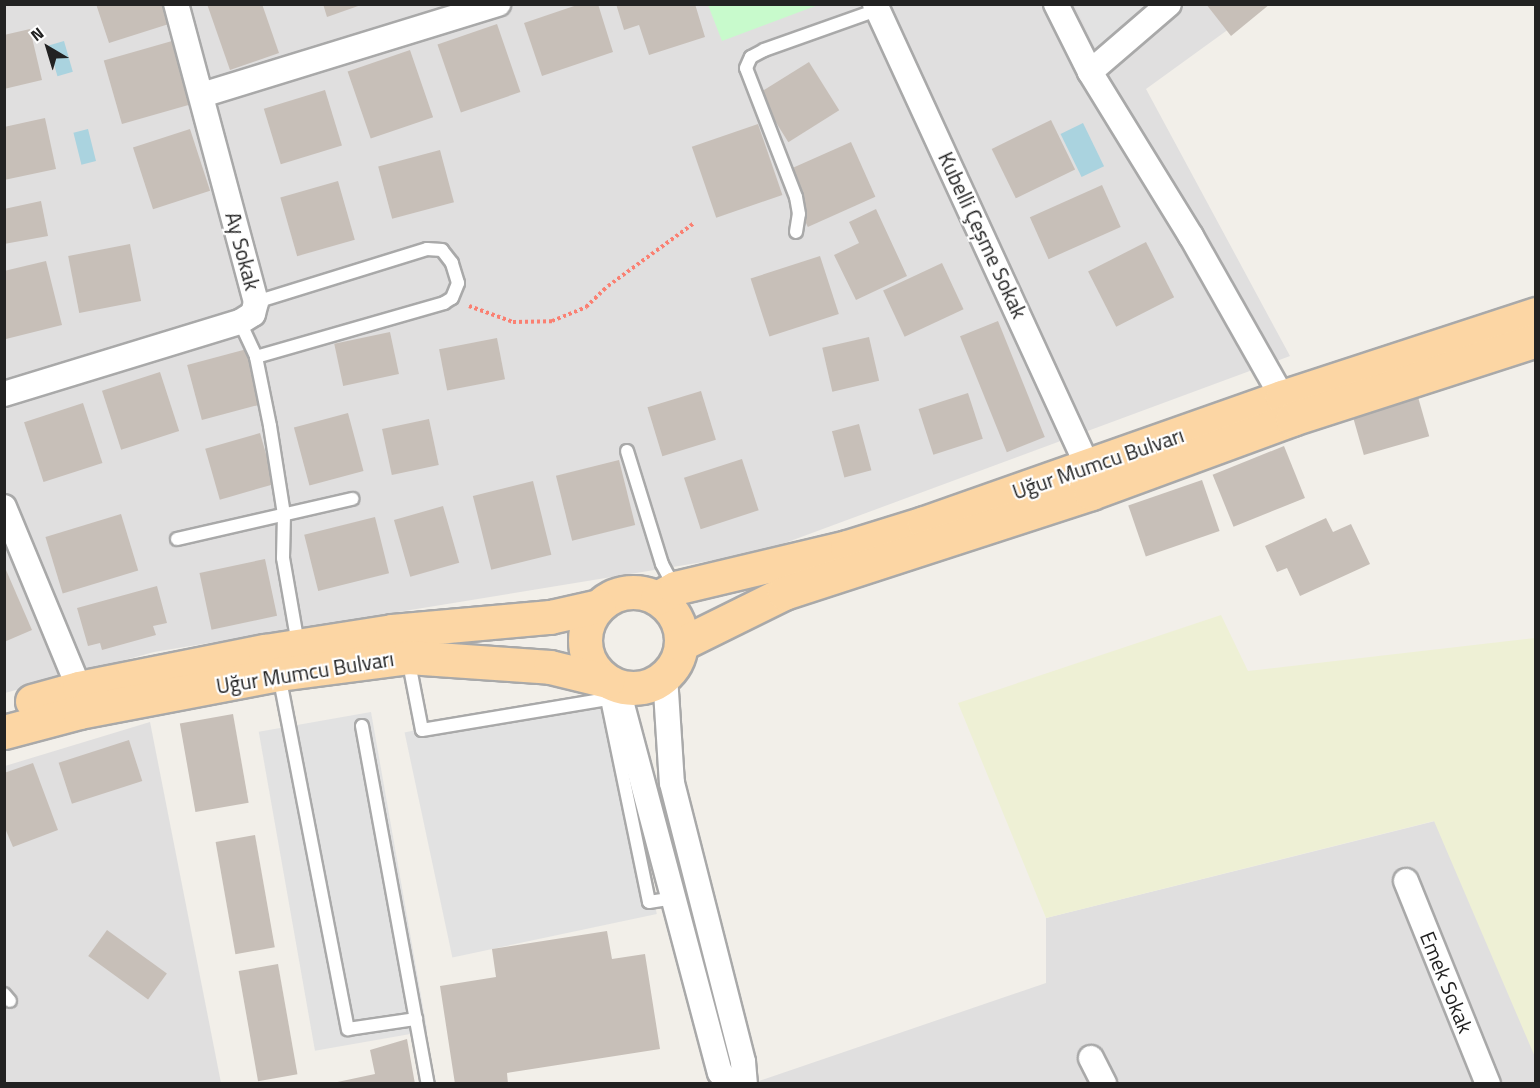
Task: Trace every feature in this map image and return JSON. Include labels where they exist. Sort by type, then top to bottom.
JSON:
[{"type":"main road","name":"Uğur Mumcu Bulvarı","points":[[666,593],[847,547],[1088,467],[1282,397],[1536,314]]},
{"type":"main road","name":"Uğur Mumcu Bulvarı","points":[[681,644],[784,593],[1091,493],[1292,419],[1536,340]]},
{"type":"main road","points":[[633,592],[666,593],[671,610],[680,627],[679,656],[665,676],[642,688],[612,684],[593,669],[586,651],[589,619],[599,606],[633,592]]},
{"type":"main road","name":"Uğur Mumcu Bulvarı","points":[[4,709],[80,688],[299,646],[392,631],[550,617],[599,606]]},
{"type":"main road","name":"Uğur Mumcu Bulvarı","points":[[4,732],[79,712],[279,674],[408,657],[550,667],[612,684]]},
{"type":"street","name":"Ay Sokak","points":[[4,394],[240,322],[253,314],[256,302],[176,4]]},
{"type":"street","points":[[202,95],[498,4]]},
{"type":"street","points":[[1056,4],[1090,72],[1191,236],[1282,397]]},
{"type":"street","points":[[1090,72],[1169,4]]},
{"type":"street","name":"Kubelli Çeşme Sokak","points":[[876,7],[1088,467]]},
{"type":"street","points":[[4,507],[80,688]]},
{"type":"street","points":[[665,676],[672,783],[743,1062],[745,1083]]},
{"type":"street","points":[[612,684],[671,888],[720,1072],[729,1083]]},
{"type":"street","points":[[671,888],[695,874]]},
{"type":"street","name":"Emek Sokak","points":[[1406,881],[1488,1083]]},
{"type":"street","points":[[1091,1058],[1104,1083]]},
{"type":"lane","points":[[796,232],[799,214],[796,197],[746,68],[751,57],[765,50],[876,7]]},
{"type":"lane","points":[[256,302],[427,249],[441,250],[452,263],[458,283],[452,298],[444,303],[256,357]]},
{"type":"lane","points":[[240,322],[256,357],[284,514],[282,558],[299,646]]},
{"type":"lane","points":[[627,451],[662,564],[666,593]]},
{"type":"lane","points":[[177,540],[352,499]]},
{"type":"lane","points":[[408,657],[422,730],[607,699],[649,902],[671,888]]},
{"type":"lane","points":[[279,674],[348,1029],[416,1019]]},
{"type":"lane","points":[[362,726],[428,1083]]},
{"type":"path","points":[[452,298],[513,322],[552,321],[586,307],[608,286],[694,223]]},
{"type":"shaded area","points":[[5,5],[1262,5],[1146,89],[1290,356],[758,553],[154,652],[5,693]]},
{"type":"shaded area","points":[[1075,5],[1160,5],[1098,54]]},
{"type":"shaded area","points":[[609,689],[657,914],[452,957],[405,732]]},
{"type":"shaded area","points":[[371,712],[427,1031],[315,1051],[259,732]]},
{"type":"shaded area","points":[[150,722],[221,1083],[5,1084],[5,766]]},
{"type":"shaded area","points":[[1435,821],[1536,1057],[1535,1084],[750,1084],[1046,983],[1046,918]]},
{"type":"green space","points":[[708,5],[818,5],[722,41]]},
{"type":"green space","points":[[1221,615],[1248,671],[1535,638],[1535,1057],[1434,821],[1046,918],[958,703]]},
{"type":"water","points":[[64,41],[73,72],[57,76],[49,45]]},
{"type":"water","points":[[1083,123],[1104,166],[1082,177],[1061,134]]},
{"type":"water","points":[[88,129],[96,161],[81,165],[73,133]]},
{"type":"building","points":[[96,4],[165,4],[172,23],[109,43]]},
{"type":"building","points":[[207,4],[262,4],[279,53],[230,70]]},
{"type":"building","points":[[323,4],[361,4],[361,5],[327,17]]},
{"type":"building","points":[[580,4],[598,4],[613,52],[542,76],[524,23]]},
{"type":"building","points":[[616,4],[695,4],[705,37],[649,55],[639,25],[624,30]]},
{"type":"building","points":[[1206,4],[1270,4],[1231,36]]},
{"type":"building","points":[[497,24],[520,92],[461,113],[437,45]]},
{"type":"building","points":[[30,29],[42,80],[4,89],[4,35]]},
{"type":"building","points":[[172,41],[190,104],[122,124],[104,61]]},
{"type":"building","points":[[410,50],[433,117],[371,139],[348,71]]},
{"type":"building","points":[[809,62],[839,110],[788,142],[758,94]]},
{"type":"building","points":[[325,90],[342,145],[281,164],[264,109]]},
{"type":"building","points":[[45,118],[56,169],[4,180],[4,127]]},
{"type":"building","points":[[1051,120],[1075,169],[1016,198],[992,149]]},
{"type":"building","points":[[758,124],[782,195],[716,218],[692,147]]},
{"type":"building","points":[[190,129],[210,191],[153,209],[133,148]]},
{"type":"building","points":[[851,142],[875,197],[808,227],[783,172]]},
{"type":"building","points":[[440,150],[454,202],[392,219],[378,167]]},
{"type":"building","points":[[338,181],[355,240],[297,256],[280,198]]},
{"type":"building","points":[[1102,185],[1121,227],[1049,259],[1030,217]]},
{"type":"building","points":[[41,201],[48,236],[4,244],[4,209]]},
{"type":"building","points":[[876,209],[907,276],[856,300],[834,255],[859,243],[849,222]]},
{"type":"building","points":[[1146,242],[1174,297],[1116,327],[1088,272]]},
{"type":"building","points":[[130,244],[141,301],[79,313],[68,256]]},
{"type":"building","points":[[820,256],[839,314],[769,337],[751,279]]},
{"type":"building","points":[[46,261],[62,325],[6,339],[4,271]]},
{"type":"building","points":[[942,263],[964,309],[905,337],[883,290]]},
{"type":"building","points":[[998,321],[1045,437],[1007,452],[960,336]]},
{"type":"building","points":[[390,332],[399,374],[343,386],[334,344]]},
{"type":"building","points":[[869,337],[879,381],[832,392],[822,348]]},
{"type":"building","points":[[497,338],[505,379],[447,390],[439,349]]},
{"type":"building","points":[[247,349],[262,404],[202,420],[187,365]]},
{"type":"building","points":[[160,372],[179,431],[121,450],[102,391]]},
{"type":"building","points":[[1416,390],[1429,436],[1364,455],[1351,409]]},
{"type":"building","points":[[701,391],[716,440],[662,456],[647,407]]},
{"type":"building","points":[[968,393],[983,439],[933,455],[919,409]]},
{"type":"building","points":[[83,403],[102,463],[44,482],[24,422]]},
{"type":"building","points":[[348,413],[364,471],[309,485],[294,427]]},
{"type":"building","points":[[429,419],[439,465],[392,475],[382,429]]},
{"type":"building","points":[[859,424],[871,470],[844,478],[832,431]]},
{"type":"building","points":[[260,433],[275,484],[220,500],[205,449]]},
{"type":"building","points":[[1284,446],[1305,498],[1234,527],[1213,475]]},
{"type":"building","points":[[742,459],[759,510],[701,529],[684,478]]},
{"type":"building","points":[[619,460],[635,525],[572,541],[556,476]]},
{"type":"building","points":[[1202,480],[1220,531],[1146,556],[1128,505]]},
{"type":"building","points":[[533,481],[551,555],[491,570],[473,496]]},
{"type":"building","points":[[443,506],[459,563],[410,577],[394,520]]},
{"type":"building","points":[[121,514],[138,570],[63,594],[45,537]]},
{"type":"building","points":[[375,517],[389,573],[318,591],[304,535]]},
{"type":"building","points":[[1326,518],[1333,532],[1351,524],[1370,564],[1300,596],[1287,568],[1277,572],[1265,546]]},
{"type":"building","points":[[265,559],[277,616],[212,630],[199,573]]},
{"type":"building","points":[[6,570],[32,630],[4,642],[4,571]]},
{"type":"building","points":[[157,586],[167,623],[153,626],[156,635],[102,650],[100,643],[88,646],[77,608]]},
{"type":"building","points":[[233,714],[249,803],[195,812],[180,723]]},
{"type":"building","points":[[129,740],[142,781],[72,804],[59,763]]},
{"type":"building","points":[[33,763],[58,830],[13,847],[4,826],[4,773]]},
{"type":"building","points":[[255,835],[275,947],[235,954],[216,842]]},
{"type":"building","points":[[107,930],[167,973],[148,999],[88,956]]},
{"type":"building","points":[[607,931],[612,959],[645,954],[660,1049],[507,1073],[508,1084],[455,1084],[440,986],[496,977],[492,949]]},
{"type":"building","points":[[278,964],[297,1074],[258,1081],[239,971]]},
{"type":"building","points":[[407,1039],[415,1084],[328,1084],[375,1074],[370,1050]]}]
